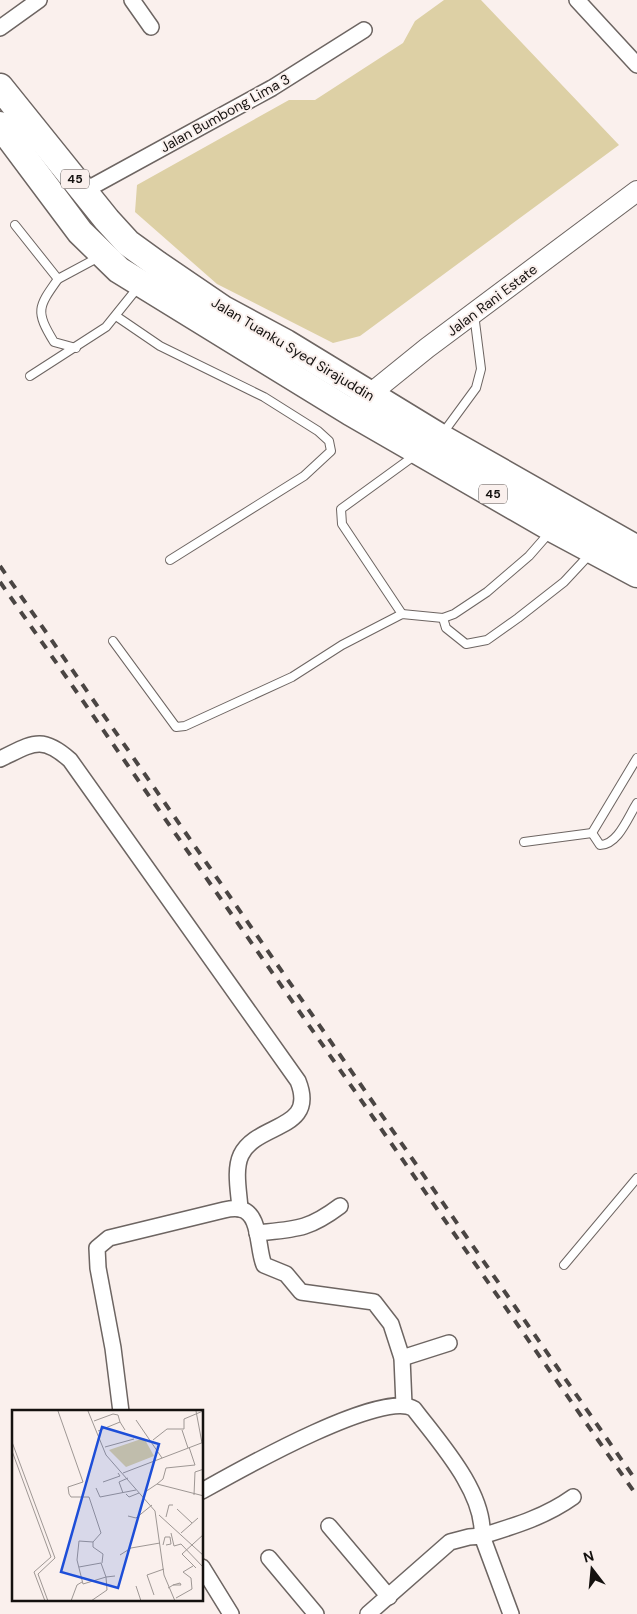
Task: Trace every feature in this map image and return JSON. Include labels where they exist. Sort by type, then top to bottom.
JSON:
[{"type":"highway","name":"Jalan Tuanku Syed Sirajuddin","points":[[0,87],[128,243],[148,274],[350,412],[430,444],[635,544]]},
{"type":"highway","name":"Jalan Tuanku Syed Sirajuddin","points":[[0,125],[80,232],[119,270],[148,274],[223,308],[286,343],[370,394],[430,444],[553,529],[637,574]]},
{"type":"street","points":[[0,28],[39,0]]},
{"type":"street","points":[[132,0],[151,27]]},
{"type":"street","points":[[576,0],[637,65]]},
{"type":"street","name":"Jalan Bumbong Lima 3","points":[[84,191],[272,88],[364,30]]},
{"type":"street","name":"Jalan Rani Estate","points":[[350,412],[370,394],[474,313],[637,192]]},
{"type":"street","points":[[0,759],[40,743],[48,744],[70,760],[298,1081],[304,1094],[301,1107],[296,1116],[260,1138],[242,1153],[238,1178],[240,1209]]},
{"type":"street","points":[[257,1234],[302,1228],[318,1222],[340,1206]]},
{"type":"street","points":[[121,1410],[113,1348],[98,1268],[97,1248],[109,1238],[224,1210],[240,1209],[250,1214],[254,1220],[264,1265],[286,1274],[301,1292],[374,1302],[391,1324],[402,1358],[404,1405]]},
{"type":"street","points":[[402,1358],[449,1343]]},
{"type":"street","points":[[204,1490],[253,1461],[356,1416],[389,1405],[404,1405],[414,1409],[460,1472],[480,1515],[482,1536],[511,1614]]},
{"type":"street","points":[[368,1614],[450,1542],[482,1536],[527,1522],[558,1508],[573,1497]]},
{"type":"street","points":[[329,1526],[389,1597]]},
{"type":"street","points":[[269,1558],[316,1614]]},
{"type":"street","points":[[204,1569],[231,1614]]},
{"type":"lane","points":[[15,225],[58,279]]},
{"type":"lane","points":[[76,348],[54,342],[40,314],[42,301],[58,279],[103,254]]},
{"type":"lane","points":[[30,376],[100,332],[116,316],[148,274]]},
{"type":"lane","points":[[402,614],[342,524],[341,509],[430,444],[476,388],[481,369],[474,313]]},
{"type":"lane","points":[[116,316],[160,346],[264,397],[318,431],[329,442],[330,451],[304,476],[170,560]]},
{"type":"lane","points":[[113,641],[176,727],[185,726],[292,677],[342,646],[402,614],[443,618],[454,614],[487,592],[529,556],[553,529]]},
{"type":"lane","points":[[443,618],[446,628],[466,644],[487,640],[564,582],[594,550]]},
{"type":"lane","points":[[592,833],[637,758]]},
{"type":"lane","points":[[592,833],[600,846],[607,845],[615,838],[637,803]]},
{"type":"lane","points":[[524,842],[592,833]]},
{"type":"lane","points":[[564,1265],[637,1178]]},
{"type":"shaded area","points":[[444,0],[481,0],[619,145],[360,336],[333,343],[217,284],[135,212],[137,185],[289,100],[315,100],[403,43],[415,21]]},
{"type":"railway","points":[[0,566],[637,1482]]},
{"type":"railway","points":[[0,582],[637,1496]]}]
